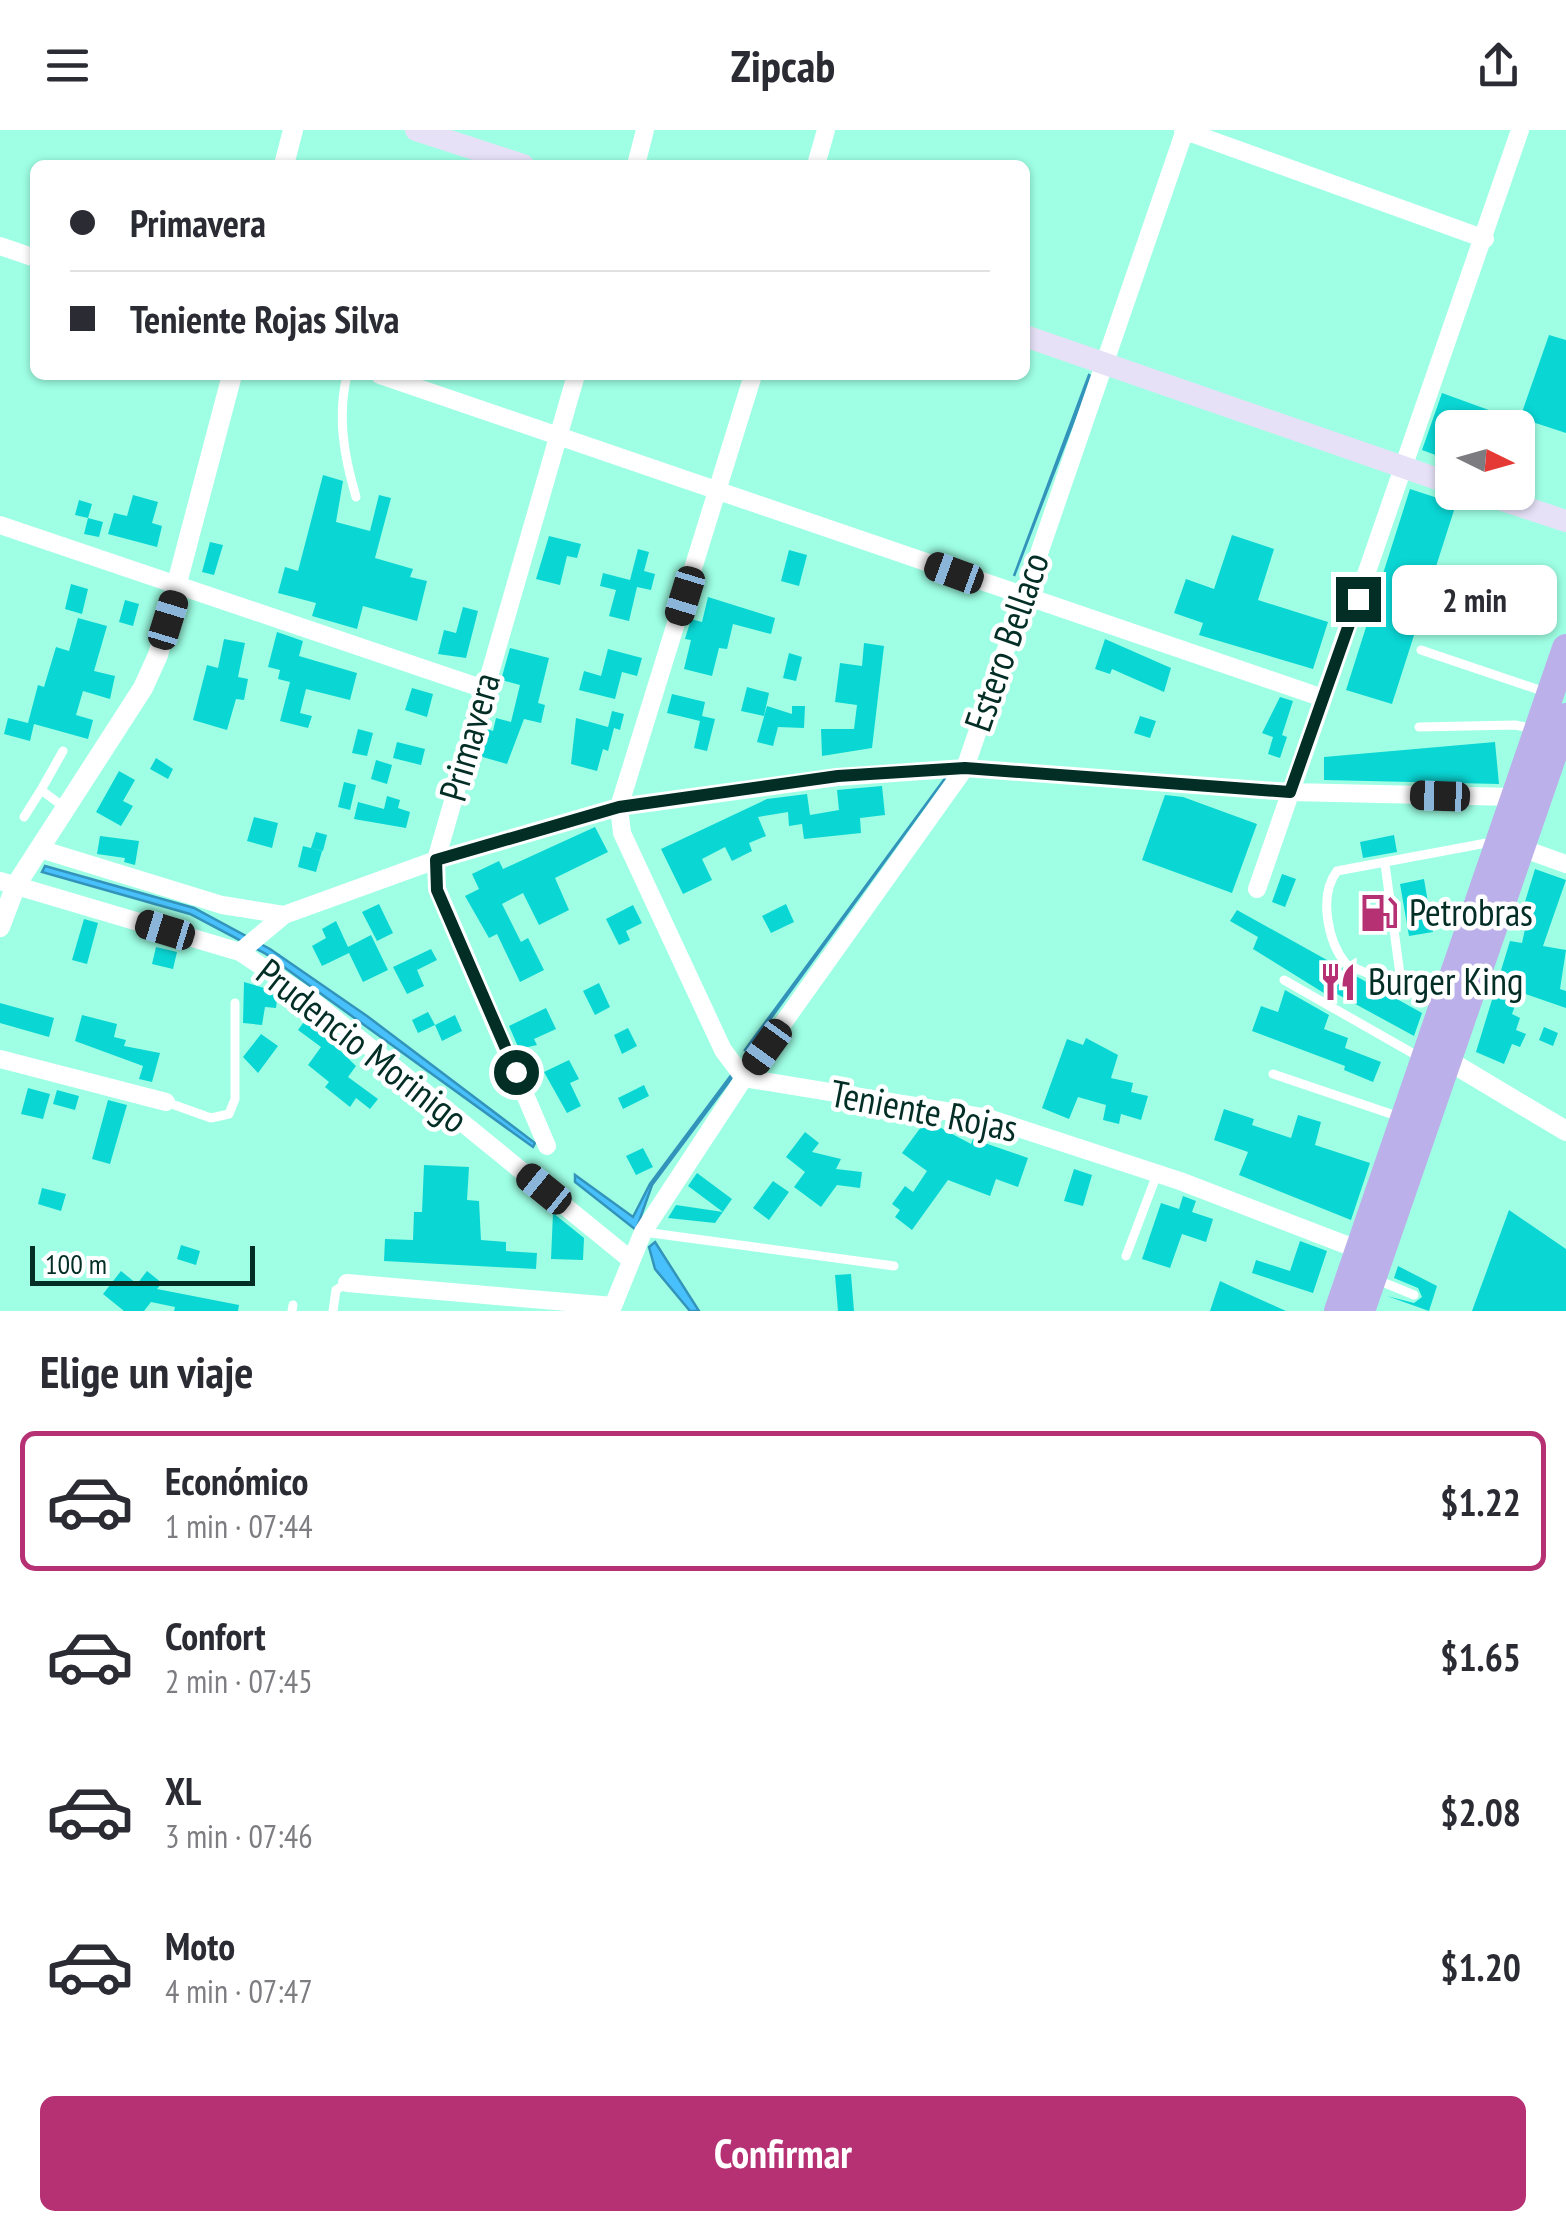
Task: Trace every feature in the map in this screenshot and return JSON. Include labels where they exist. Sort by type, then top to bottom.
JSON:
[{"type":"highway","points":[[1361,1311],[1433,1056],[1558,705],[1566,648]]},
{"type":"highway","points":[[1338,1311],[1403,1118],[1433,1056],[1442,1007],[1510,844],[1515,797],[1538,730],[1558,705]]},
{"type":"main road","points":[[416,130],[475,139],[513,160]]},
{"type":"main road","points":[[1030,338],[1435,478]]},
{"type":"main road","points":[[1531,510],[1566,522]]},
{"type":"street","points":[[285,160],[292,130]]},
{"type":"street","points":[[637,160],[645,130]]},
{"type":"street","points":[[817,160],[826,130]]},
{"type":"street","points":[[1184,130],[1485,239]]},
{"type":"street","name":"Estero Bellaco","points":[[612,1308],[644,1232],[744,1078],[965,768],[1184,130]]},
{"type":"street","points":[[1257,889],[1520,130]]},
{"type":"street","points":[[0,246],[30,256]]},
{"type":"street","points":[[0,928],[8,883],[40,849],[143,688],[178,586],[231,380]]},
{"type":"street","points":[[395,380],[1323,698]]},
{"type":"street","name":"Primavera","points":[[547,1146],[437,890],[436,860],[575,380]]},
{"type":"street","points":[[744,1078],[724,1050],[622,834],[619,807],[751,380]]},
{"type":"street","points":[[0,525],[484,688]]},
{"type":"street","points":[[249,944],[284,915],[436,860],[619,807],[838,776],[965,768],[1290,792],[1515,797]]},
{"type":"street","points":[[1510,844],[1566,864]]},
{"type":"street","points":[[40,849],[222,905],[284,915]]},
{"type":"street","name":"Prudencio Morinigo","points":[[8,883],[249,944],[308,997],[631,1260]]},
{"type":"street","points":[[1433,1056],[1566,1131]]},
{"type":"street","points":[[0,1058],[166,1102]]},
{"type":"street","name":"Teniente Rojas","points":[[744,1078],[988,1118],[1157,1174],[1357,1249]]},
{"type":"street","points":[[347,1282],[612,1308]]},
{"type":"lane","points":[[346,380],[342,395],[343,454],[356,497]]},
{"type":"lane","points":[[1421,650],[1558,705]]},
{"type":"lane","points":[[1420,727],[1515,725],[1538,730]]},
{"type":"lane","points":[[24,817],[63,750]]},
{"type":"lane","points":[[41,790],[66,808]]},
{"type":"lane","points":[[1442,1007],[1346,964],[1336,952],[1327,909],[1331,879],[1337,872],[1510,844]]},
{"type":"lane","points":[[1385,864],[1402,989]]},
{"type":"lane","points":[[1284,980],[1433,1056]]},
{"type":"lane","points":[[166,1102],[211,1118],[229,1114],[235,1098],[234,1003]]},
{"type":"lane","points":[[1273,1074],[1403,1118]]},
{"type":"lane","points":[[1126,1256],[1157,1174]]},
{"type":"lane","points":[[644,1232],[894,1266]]},
{"type":"lane","points":[[1372,1278],[1414,1295]]},
{"type":"lane","points":[[333,1311],[336,1290],[347,1282]]},
{"type":"water","points":[[1089,375],[1091,376],[1014,576]]},
{"type":"water","points":[[946,777],[747,1051],[745,1050]]},
{"type":"water","points":[[45,866],[194,908],[270,949],[367,1016],[535,1143],[533,1147],[266,954],[190,914],[42,872]]},
{"type":"water","points":[[735,1070],[652,1185],[636,1230],[575,1182],[575,1175],[633,1217],[650,1184]]},
{"type":"water","points":[[655,1242],[699,1311],[690,1311],[655,1269],[649,1247]]},
{"type":"building","points":[[1549,335],[1566,340],[1566,433],[1535,423],[1535,410],[1523,410]]},
{"type":"building","points":[[1442,393],[1489,410],[1436,410]]},
{"type":"building","points":[[1435,413],[1435,455],[1422,450]]},
{"type":"building","points":[[323,475],[343,481],[336,522],[370,531],[379,495],[391,498],[375,558],[413,569],[410,577],[427,581],[417,621],[363,606],[357,629],[312,616],[316,603],[278,593],[285,567],[298,571]]},
{"type":"building","points":[[1410,489],[1435,497],[1435,510],[1454,510],[1392,704],[1346,690]]},
{"type":"building","points":[[133,495],[158,502],[152,523],[162,526],[157,547],[108,534],[114,513],[127,516]]},
{"type":"building","points":[[79,500],[92,504],[88,518],[75,515]]},
{"type":"building","points":[[88,518],[103,522],[99,537],[84,534]]},
{"type":"building","points":[[1232,535],[1274,549],[1258,600],[1328,622],[1313,669],[1199,635],[1203,623],[1174,613],[1186,579],[1214,589]]},
{"type":"building","points":[[549,536],[581,544],[577,558],[567,556],[560,585],[536,579]]},
{"type":"building","points":[[210,542],[223,545],[214,575],[202,572]]},
{"type":"building","points":[[638,549],[649,552],[644,571],[655,574],[651,590],[637,587],[629,621],[609,616],[616,590],[600,586],[603,573],[630,580]]},
{"type":"building","points":[[789,550],[807,555],[799,586],[781,581]]},
{"type":"building","points":[[71,584],[88,589],[82,614],[65,609]]},
{"type":"building","points":[[708,597],[775,618],[771,634],[733,624],[727,649],[719,648],[712,676],[684,669],[691,640],[685,639],[691,619],[702,622]]},
{"type":"building","points":[[125,600],[139,604],[133,626],[119,622]]},
{"type":"building","points":[[463,607],[478,611],[466,658],[438,654],[444,630],[456,633]]},
{"type":"building","points":[[78,618],[107,626],[94,671],[115,676],[110,699],[83,691],[76,715],[93,720],[88,739],[34,724],[30,741],[4,734],[8,718],[28,723],[38,685],[44,687],[56,647],[69,651]]},
{"type":"building","points":[[277,632],[303,641],[299,656],[357,673],[350,700],[306,689],[300,713],[312,716],[308,728],[280,721],[290,682],[278,679],[280,670],[268,667]]},
{"type":"building","points":[[224,639],[245,643],[238,677],[248,679],[244,700],[236,699],[227,730],[193,720],[207,665],[218,668]]},
{"type":"building","points":[[1105,639],[1171,668],[1164,692],[1112,669],[1110,674],[1095,669]]},
{"type":"building","points":[[864,643],[884,646],[872,748],[822,756],[821,729],[854,729],[857,705],[835,702],[840,663],[862,666]]},
{"type":"building","points":[[510,648],[549,658],[538,703],[545,705],[541,723],[524,719],[507,764],[479,756],[487,729],[493,731],[496,718],[511,722],[520,685],[501,680]]},
{"type":"building","points":[[608,649],[642,658],[637,676],[622,672],[615,699],[579,690],[584,671],[601,676]]},
{"type":"building","points":[[789,653],[802,657],[796,681],[783,678]]},
{"type":"building","points":[[747,687],[769,693],[764,716],[741,711]]},
{"type":"building","points":[[412,688],[433,694],[427,717],[405,710]]},
{"type":"building","points":[[672,694],[705,702],[702,716],[715,719],[707,751],[694,748],[700,721],[667,713]]},
{"type":"building","points":[[1280,697],[1293,701],[1282,735],[1287,737],[1280,758],[1268,754],[1273,737],[1262,733]]},
{"type":"building","points":[[767,706],[792,714],[792,706],[805,706],[804,728],[778,727],[773,746],[757,742]]},
{"type":"building","points":[[612,711],[624,714],[620,730],[614,728],[597,771],[571,764],[576,718],[608,727]]},
{"type":"building","points":[[1140,716],[1156,721],[1150,738],[1134,733]]},
{"type":"building","points":[[358,729],[373,733],[367,756],[352,753]]},
{"type":"building","points":[[397,742],[425,749],[421,765],[393,758]]},
{"type":"building","points":[[1495,742],[1499,784],[1324,780],[1324,757]]},
{"type":"building","points":[[156,758],[173,769],[168,779],[150,769]]},
{"type":"building","points":[[376,760],[392,765],[387,784],[371,779]]},
{"type":"building","points":[[119,771],[135,780],[123,801],[133,806],[121,826],[96,812]]},
{"type":"building","points":[[344,782],[356,785],[350,810],[338,807]]},
{"type":"building","points":[[882,786],[885,815],[860,818],[861,833],[804,839],[802,824],[789,826],[788,812],[758,817],[766,836],[749,843],[752,851],[732,861],[725,847],[702,859],[712,880],[683,894],[661,849],[767,799],[807,794],[810,815],[839,810],[837,790]]},
{"type":"building","points":[[1165,795],[1183,797],[1257,824],[1232,893],[1142,860]]},
{"type":"building","points":[[387,796],[400,800],[398,808],[410,812],[406,828],[354,819],[358,802],[384,809]]},
{"type":"building","points":[[254,817],[278,823],[272,848],[247,841]]},
{"type":"building","points":[[595,827],[608,852],[555,878],[569,910],[539,925],[523,893],[502,904],[521,942],[528,938],[544,970],[520,982],[497,934],[489,938],[465,896],[479,889],[472,874],[499,861],[503,869]]},
{"type":"building","points":[[316,832],[327,835],[323,851],[311,848]]},
{"type":"building","points":[[1394,835],[1397,852],[1363,858],[1360,842]]},
{"type":"building","points":[[100,836],[139,841],[135,865],[124,862],[125,858],[97,854]]},
{"type":"building","points":[[303,846],[322,851],[316,872],[298,867]]},
{"type":"building","points":[[1535,869],[1566,880],[1543,946],[1566,950],[1560,989],[1566,991],[1566,1008],[1520,992],[1512,1014],[1520,1018],[1516,1030],[1526,1034],[1520,1047],[1512,1044],[1504,1064],[1476,1052],[1510,941],[1522,943],[1527,920],[1520,918]]},
{"type":"building","points":[[1282,874],[1296,879],[1285,907],[1272,902]]},
{"type":"building","points":[[1424,879],[1433,932],[1409,936],[1400,884]]},
{"type":"building","points":[[379,904],[393,933],[377,941],[362,912]]},
{"type":"building","points":[[786,904],[794,922],[771,933],[762,916]]},
{"type":"building","points":[[633,905],[642,923],[626,931],[630,940],[619,945],[606,919]]},
{"type":"building","name":"Burger King","points":[[1237,910],[1422,1013],[1414,1036],[1337,994],[1335,1000],[1253,949],[1258,937],[1230,921]]},
{"type":"building","points":[[84,919],[98,923],[87,964],[72,960]]},
{"type":"building","points":[[336,921],[348,947],[371,935],[388,970],[363,982],[349,953],[322,966],[312,946],[326,938],[322,929]]},
{"type":"building","points":[[156,947],[177,952],[173,969],[152,964]]},
{"type":"building","points":[[431,949],[437,960],[417,970],[424,986],[407,994],[393,967]]},
{"type":"building","points":[[244,982],[278,992],[276,1008],[265,1007],[262,1025],[243,1023]]},
{"type":"building","points":[[599,983],[610,1007],[595,1015],[583,991]]},
{"type":"building","points":[[1285,990],[1329,1015],[1324,1029],[1348,1038],[1345,1048],[1381,1062],[1373,1082],[1344,1070],[1345,1066],[1252,1031],[1261,1006],[1278,1012]]},
{"type":"building","points":[[0,1003],[54,1018],[49,1037],[0,1023]]},
{"type":"building","points":[[546,1008],[556,1029],[534,1039],[537,1045],[519,1049],[509,1026]]},
{"type":"building","points":[[428,1012],[435,1025],[418,1033],[412,1020]]},
{"type":"building","points":[[82,1015],[117,1024],[114,1037],[126,1040],[124,1046],[160,1053],[152,1082],[139,1079],[143,1066],[75,1041]]},
{"type":"building","points":[[309,1015],[332,1033],[328,1039],[356,1066],[348,1077],[378,1099],[370,1109],[356,1098],[350,1107],[325,1087],[329,1082],[308,1065],[321,1047],[298,1030]]},
{"type":"building","points":[[455,1015],[462,1031],[442,1041],[435,1025]]},
{"type":"building","points":[[1544,1027],[1558,1033],[1553,1046],[1539,1040]]},
{"type":"building","points":[[628,1028],[637,1046],[622,1054],[614,1035]]},
{"type":"building","points":[[261,1034],[278,1046],[258,1073],[243,1057]]},
{"type":"building","points":[[1086,1038],[1118,1055],[1111,1078],[1133,1083],[1131,1092],[1148,1096],[1141,1120],[1121,1114],[1119,1124],[1103,1120],[1106,1105],[1078,1097],[1069,1119],[1042,1108],[1067,1039],[1083,1045]]},
{"type":"building","points":[[569,1060],[579,1079],[570,1083],[581,1106],[567,1113],[544,1072]]},
{"type":"building","points":[[644,1085],[649,1096],[623,1109],[618,1098]]},
{"type":"building","points":[[28,1088],[50,1094],[43,1119],[21,1114]]},
{"type":"building","points":[[57,1090],[79,1096],[75,1110],[53,1104]]},
{"type":"building","points":[[108,1100],[127,1105],[110,1164],[92,1159]]},
{"type":"building","points":[[1224,1109],[1254,1119],[1252,1125],[1291,1138],[1298,1115],[1321,1122],[1315,1145],[1370,1163],[1351,1220],[1239,1175],[1248,1152],[1214,1140]]},
{"type":"building","points":[[926,1120],[971,1144],[973,1139],[1028,1158],[1018,1187],[996,1179],[990,1196],[948,1180],[912,1230],[895,1217],[900,1210],[892,1204],[905,1186],[913,1192],[927,1171],[902,1153]]},
{"type":"building","points":[[805,1132],[819,1143],[812,1152],[841,1159],[836,1169],[862,1172],[860,1188],[837,1185],[821,1207],[794,1187],[805,1172],[786,1157]]},
{"type":"building","points":[[643,1148],[653,1167],[636,1175],[626,1156]]},
{"type":"building","points":[[424,1165],[469,1167],[467,1200],[479,1201],[481,1240],[506,1242],[506,1251],[537,1253],[536,1269],[384,1261],[385,1239],[413,1240],[414,1212],[422,1212]]},
{"type":"building","points":[[1074,1169],[1092,1175],[1083,1206],[1064,1201]]},
{"type":"building","points":[[697,1173],[732,1199],[723,1212],[688,1186]]},
{"type":"building","points":[[773,1181],[789,1192],[769,1220],[753,1208]]},
{"type":"building","points":[[42,1188],[66,1194],[61,1211],[38,1204]]},
{"type":"building","points":[[1183,1196],[1196,1201],[1192,1212],[1213,1219],[1206,1242],[1182,1234],[1170,1268],[1142,1259],[1161,1203],[1179,1209]]},
{"type":"building","points":[[676,1205],[723,1212],[715,1223],[668,1218]]},
{"type":"building","points":[[1509,1210],[1566,1249],[1566,1311],[1472,1311]]},
{"type":"building","points":[[553,1213],[584,1238],[583,1260],[551,1259]]},
{"type":"building","points":[[1300,1241],[1327,1251],[1313,1293],[1252,1273],[1256,1260],[1290,1271]]},
{"type":"building","points":[[181,1245],[200,1251],[196,1265],[177,1259]]},
{"type":"building","points":[[1398,1266],[1437,1286],[1429,1311],[1387,1296],[1414,1303],[1422,1297],[1418,1288],[1394,1278]]},
{"type":"building","points":[[121,1271],[137,1284],[147,1271],[162,1283],[157,1289],[239,1305],[238,1311],[174,1311],[175,1307],[151,1302],[144,1311],[124,1311],[103,1294]]},
{"type":"building","points":[[851,1274],[854,1311],[838,1311],[835,1275]]},
{"type":"building","points":[[1220,1281],[1235,1288],[1286,1311],[1210,1311]]},
{"type":"place","name":"Petrobras","points":[[1379,913]]},
{"type":"place","name":"Burger King","points":[[1338,982]]},
{"type":"route","points":[[516,1072],[437,890],[436,860],[619,807],[838,776],[965,768],[1290,792],[1358,599]]}]
